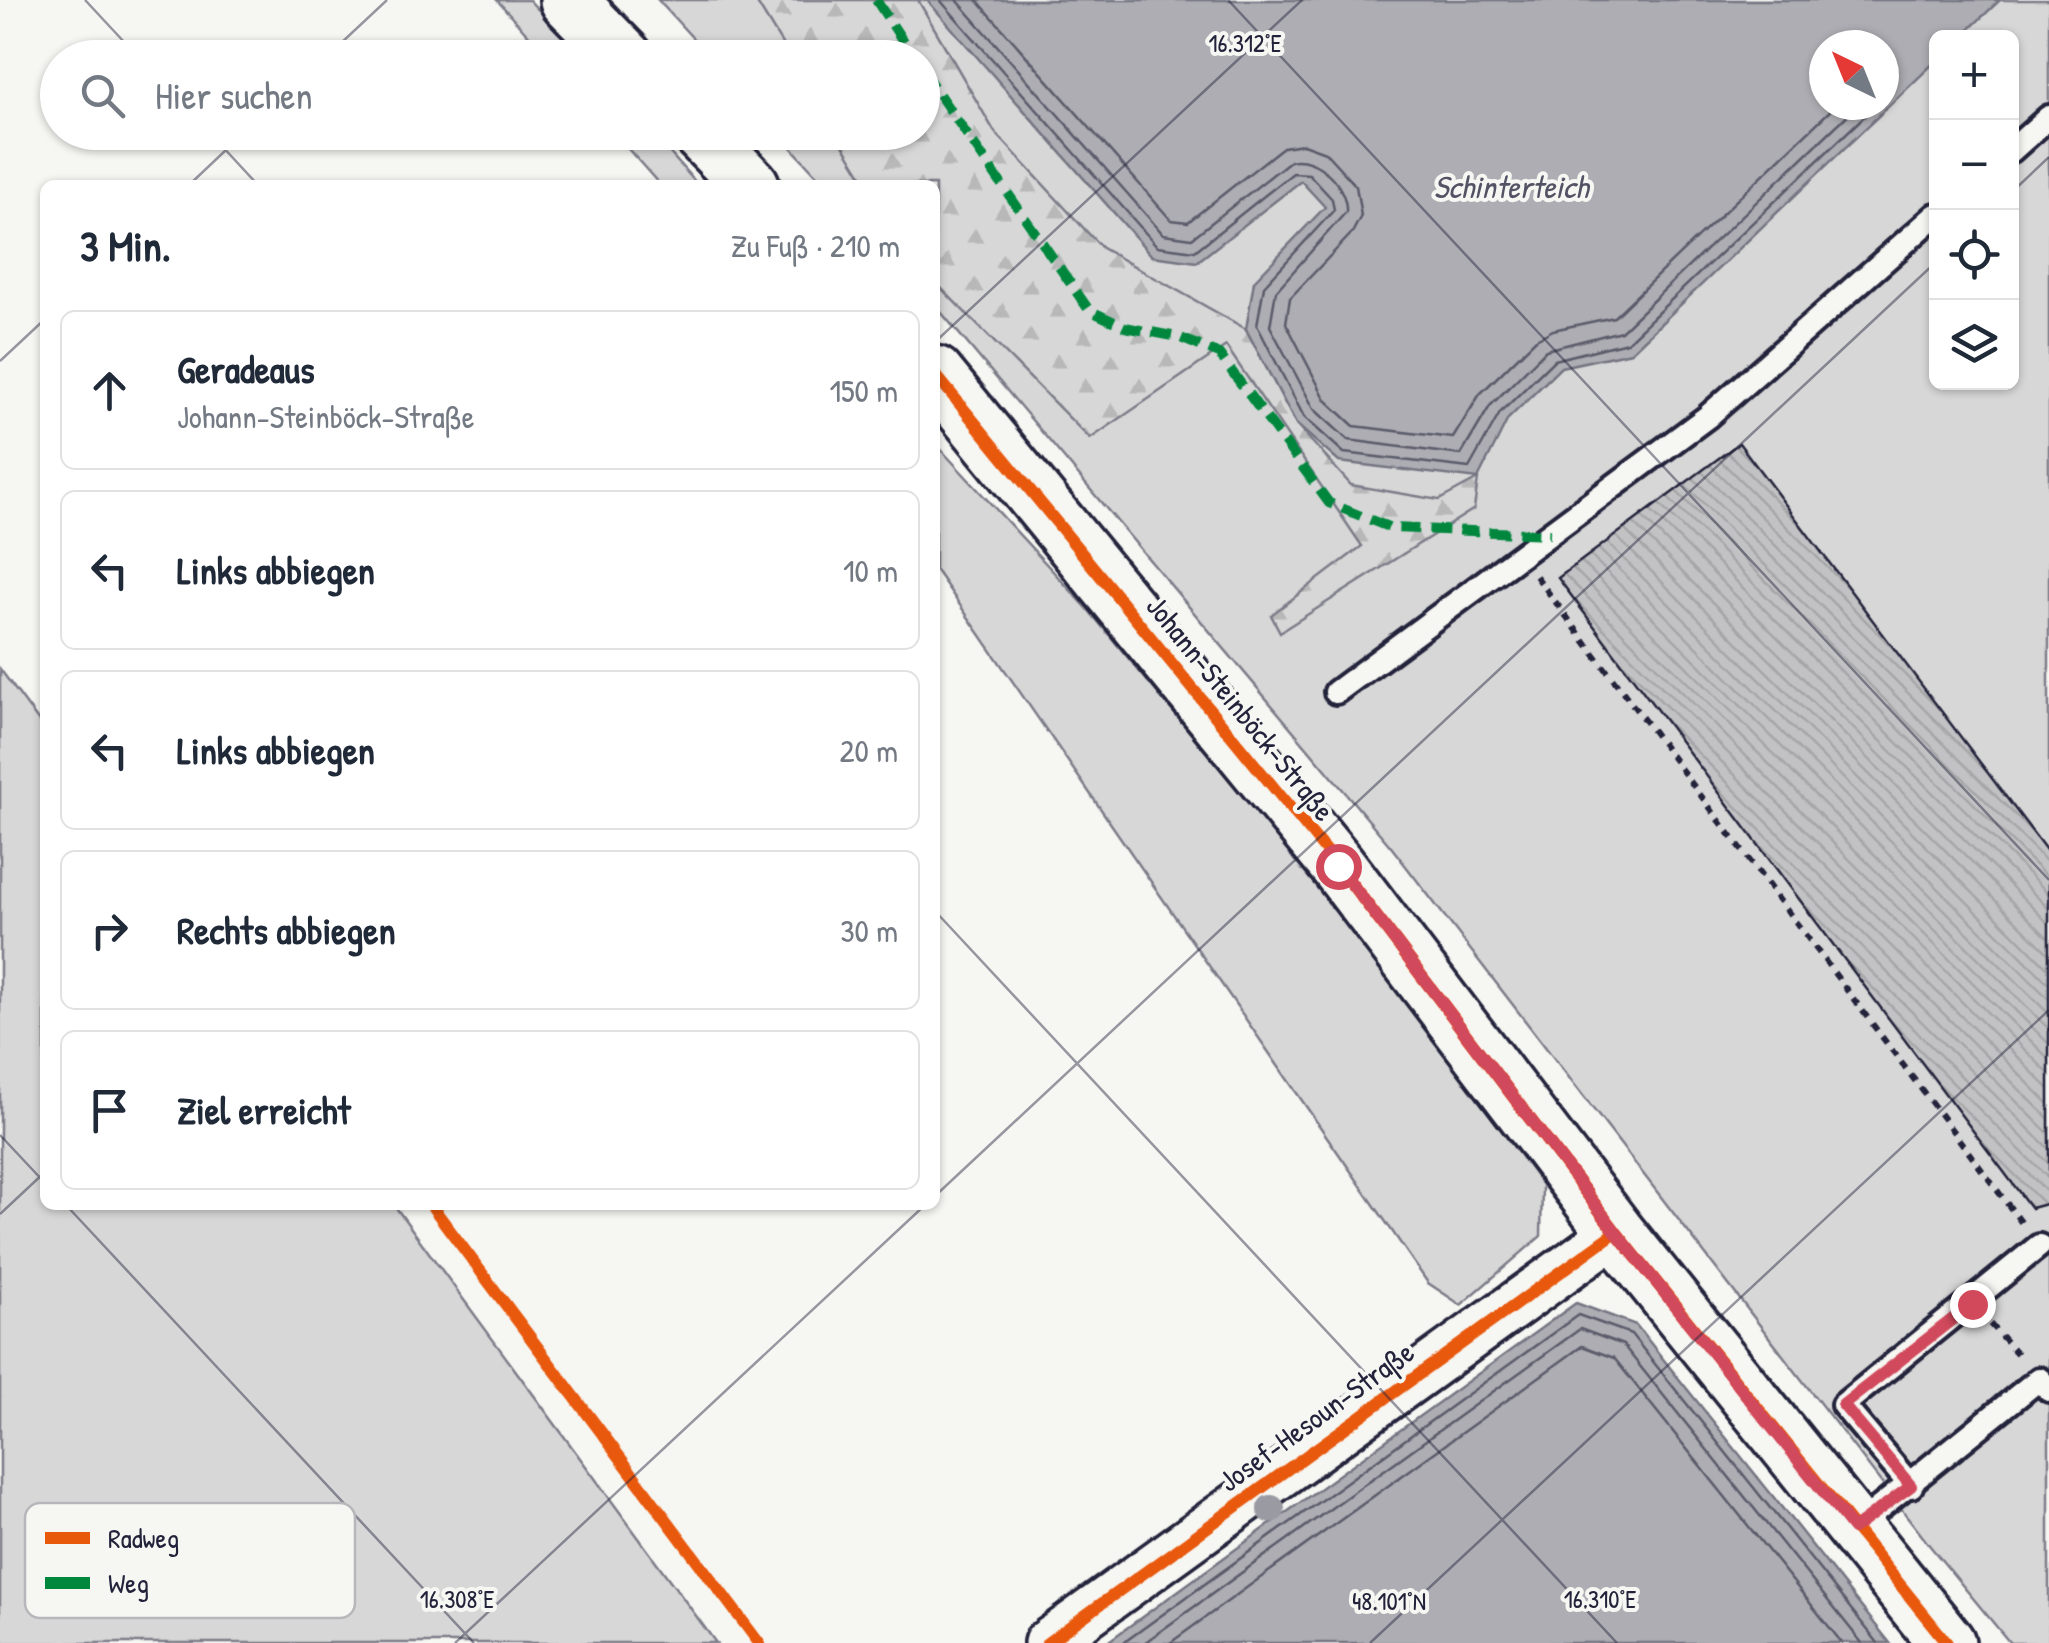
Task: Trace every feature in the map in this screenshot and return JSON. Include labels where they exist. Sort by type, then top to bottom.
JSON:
[{"type":"street","points":[[568,0],[607,40]]},
{"type":"street","points":[[600,0],[636,40]]},
{"type":"street","points":[[717,150],[746,180]]},
{"type":"street","points":[[735,150],[762,180]]},
{"type":"street","name":"Johann-Steinböck-Straße","points":[[940,380],[1338,866],[1616,1232],[1947,1643]]},
{"type":"street","name":"Josef-Hesoun-Straße","points":[[1047,1643],[1616,1232]]},
{"type":"lane","points":[[2019,144],[2049,117]]},
{"type":"lane","points":[[1336,692],[1707,417],[1929,222]]},
{"type":"lane","points":[[1911,1486],[1843,1405],[2039,1246]]},
{"type":"lane","points":[[1853,1529],[2046,1380]]},
{"type":"path","points":[[1520,555],[2039,1246]]},
{"type":"path","points":[[2002,1337],[2010,1347]]},
{"type":"green space","points":[[497,0],[529,0],[567,40],[533,40]]},
{"type":"green space","points":[[658,0],[2049,0],[2049,1643],[2010,1643],[1930,1546],[1392,848],[940,311],[940,180],[821,180],[794,150],[940,150],[940,40],[694,40]]},
{"type":"green space","points":[[755,0],[918,0],[994,131],[1102,248],[1246,329],[1296,424],[1351,485],[1439,500],[1478,479],[1474,509],[1280,632],[1271,615],[1362,546],[1226,346],[1090,439],[940,287],[940,180],[865,180],[846,150],[940,150],[940,40],[780,40]]},
{"type":"green space","points":[[629,150],[667,150],[694,180],[656,180]]},
{"type":"green space","points":[[940,448],[1085,606],[1340,913],[1542,1185],[1541,1236],[1461,1305],[1428,1283],[940,576]]},
{"type":"green space","points":[[0,669],[40,723],[40,1210],[398,1210],[716,1643],[0,1643]]},
{"type":"water","name":"Schinterteich","points":[[927,0],[2000,0],[1968,30],[1929,30],[1929,68],[1899,96],[1899,30],[1809,30],[1809,120],[1874,120],[1631,352],[1561,367],[1508,419],[1478,479],[1339,462],[1296,424],[1246,329],[1254,281],[1325,207],[1301,181],[1197,262],[1152,256]]},
{"type":"water","points":[[1576,1303],[1636,1325],[1890,1643],[1106,1643]]},
{"type":"building","points":[[1739,443],[2049,854],[2049,1203],[2031,1208],[1558,578]]},
{"type":"marked path","points":[[876,0],[902,40]]},
{"type":"marked path","points":[[940,96],[1089,310],[1125,327],[1178,337],[1219,354],[1329,503],[1391,528],[1550,534]]},
{"type":"cycle path","points":[[940,380],[1338,866],[1616,1232],[1947,1643]]},
{"type":"cycle path","points":[[435,1210],[759,1643]]},
{"type":"cycle path","points":[[1047,1643],[1616,1232]]},
{"type":"route","points":[[1338,866],[1616,1232],[1853,1529],[1911,1486],[1843,1405],[1972,1304]]}]
